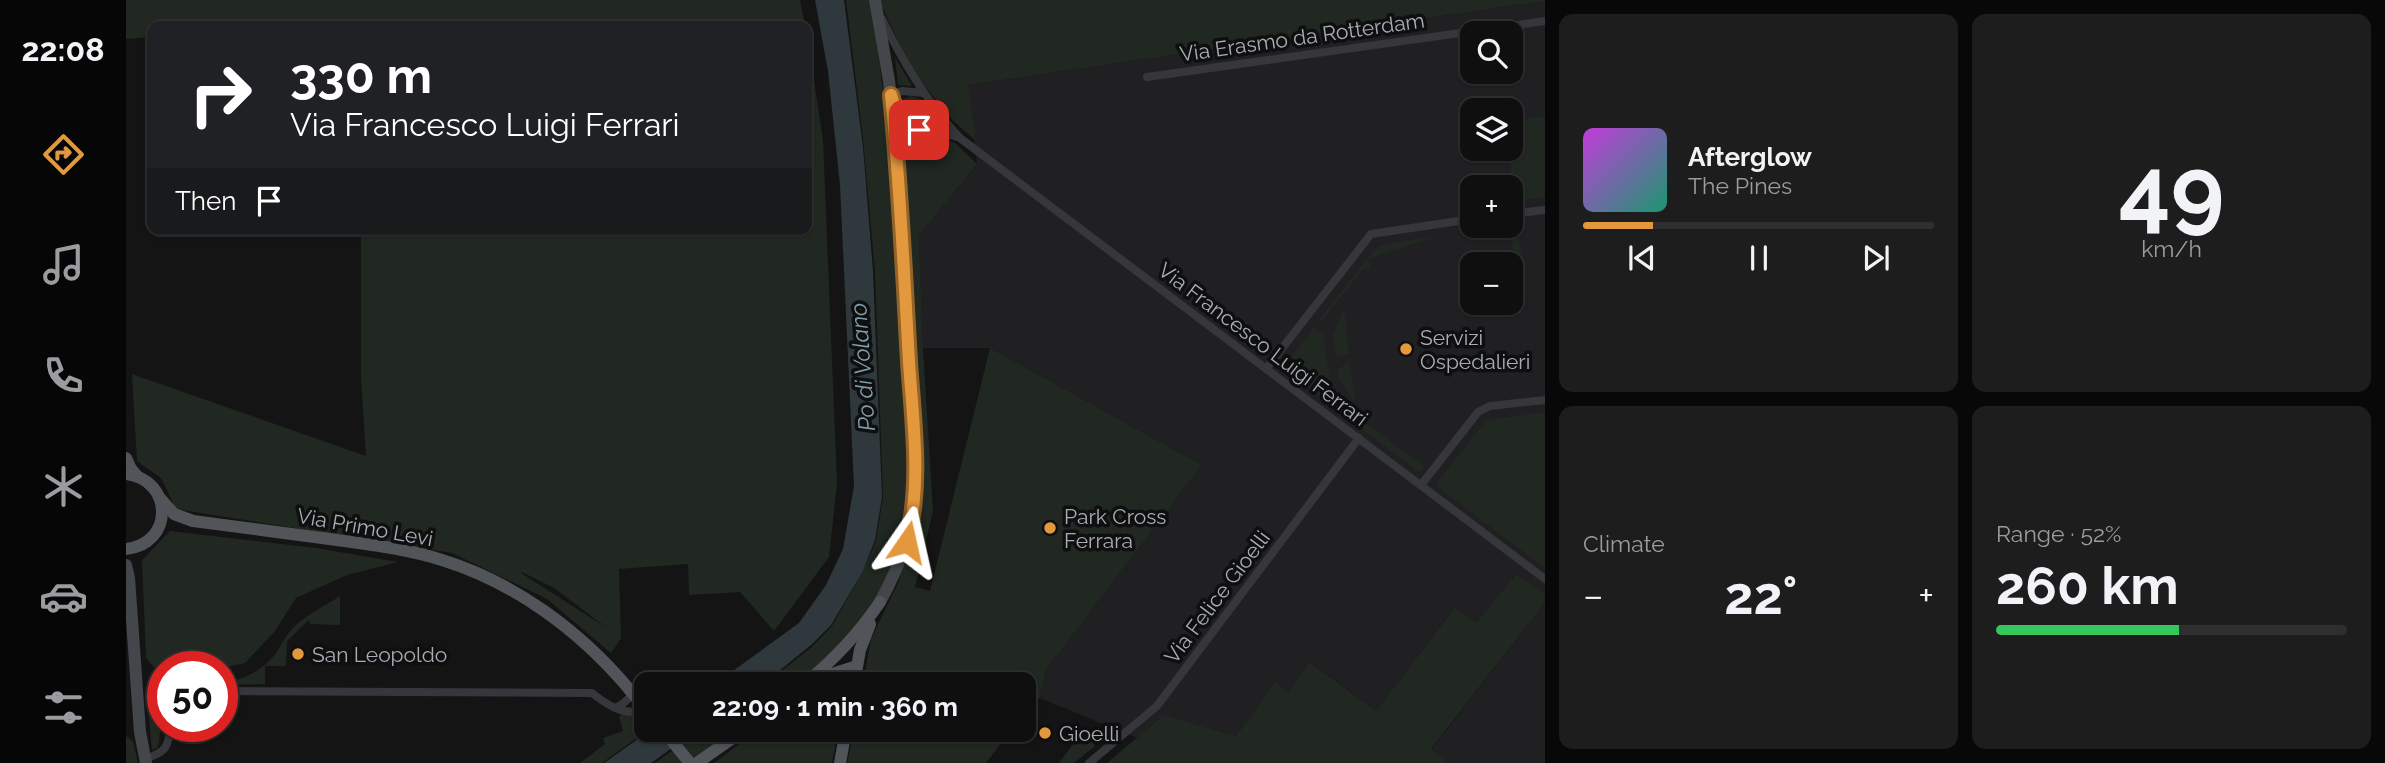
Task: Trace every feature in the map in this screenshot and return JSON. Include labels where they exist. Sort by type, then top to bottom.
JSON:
[{"type":"main road","points":[[817,672],[864,626],[880,601],[896,571],[913,518],[915,484],[898,165],[891,95],[876,3]]},
{"type":"main road","points":[[126,458],[132,475],[150,484],[173,514],[193,520]]},
{"type":"main road","points":[[158,530],[162,511],[159,497]]},
{"type":"main road","points":[[145,761],[140,732],[128,572],[141,546],[158,530],[171,522],[193,520]]},
{"type":"main road","name":"Via Primo Levi","points":[[193,520],[403,550],[463,568],[508,588],[551,616],[596,654],[634,695]]},
{"type":"main road","points":[[126,549],[141,546]]},
{"type":"main road","points":[[856,672],[865,636],[880,601]]},
{"type":"main road","points":[[837,672],[857,666]]},
{"type":"main road","points":[[673,742],[690,763]]},
{"type":"main road","points":[[697,763],[727,742]]},
{"type":"main road","points":[[840,763],[844,742]]},
{"type":"street","name":"Via Francesco Luigi Ferrari","points":[[876,3],[896,48],[923,93],[960,138],[1545,579]]},
{"type":"street","name":"Via Erasmo da Rotterdam","points":[[1147,77],[1545,21]]},
{"type":"street","points":[[891,95],[902,91],[923,93]]},
{"type":"street","name":"Via Francesco Luigi Ferrari","points":[[891,95],[904,121],[911,127],[939,131],[960,138]]},
{"type":"street","points":[[898,165],[904,146],[919,134],[929,131]]},
{"type":"street","points":[[1523,213],[1545,210]]},
{"type":"street","points":[[1266,369],[1371,234],[1460,221]]},
{"type":"street","points":[[1421,485],[1478,412],[1490,407],[1545,400]]},
{"type":"street","name":"Via Felice Gioelli","points":[[1089,763],[1157,706],[1359,438]]},
{"type":"street","points":[[238,691],[592,693],[608,707],[634,713]]},
{"type":"street","points":[[615,708],[625,704],[634,692]]},
{"type":"street","points":[[145,761],[166,749],[168,742]]},
{"type":"shaded area","points":[[126,0],[800,0],[804,21],[147,21],[147,37],[126,39]]},
{"type":"shaded area","points":[[846,0],[870,0],[886,115],[896,231],[909,464],[906,507],[898,547],[891,566],[860,622],[812,672],[780,672],[812,647],[832,626],[863,571],[876,541],[883,497],[875,271],[863,138]]},
{"type":"shaded area","points":[[881,0],[1545,1],[968,85],[976,141],[952,120],[912,70]]},
{"type":"shaded area","points":[[1545,1],[1545,594],[1516,574],[1476,624],[1454,608],[1376,711],[1311,662],[1288,692],[1275,683],[1236,736],[1164,715],[1137,738],[1040,698],[1046,670],[1202,465],[990,348],[923,348],[919,236],[977,164],[968,85]]},
{"type":"shaded area","points":[[895,57],[912,86],[898,85]]},
{"type":"shaded area","points":[[812,68],[823,140],[837,483],[829,557],[774,631],[740,592],[689,595],[688,564],[619,569],[621,638],[611,653],[547,599],[452,553],[176,509],[161,478],[137,461],[132,374],[366,456],[361,378],[361,235],[812,235]],"holes":[[[521,573],[554,588],[607,628]]]},
{"type":"shaded area","points":[[911,96],[923,100],[944,128],[909,119],[903,110],[903,99]]},
{"type":"shaded area","points":[[1545,116],[1545,197],[1523,200],[1523,175],[1512,175],[1510,161],[1523,161],[1523,119]]},
{"type":"shaded area","name":"Park Cross Ferrara","points":[[941,137],[955,143],[977,164],[919,236],[933,511],[915,587],[930,591],[990,348],[1202,465],[1046,670],[1040,698],[1036,701],[1036,672],[865,672],[871,639],[899,581],[921,505],[903,165],[911,147],[926,139]]},
{"type":"shaded area","points":[[1439,236],[1368,259],[1370,267],[1362,270],[1321,322],[1319,320],[1376,248]]},
{"type":"shaded area","points":[[1511,238],[1519,238],[1521,252],[1507,252],[1513,251]]},
{"type":"shaded area","points":[[1523,268],[1526,291],[1523,291]]},
{"type":"shaded area","points":[[1344,307],[1349,354],[1336,356],[1333,336]]},
{"type":"shaded area","points":[[1314,328],[1323,335],[1336,402],[1424,466],[1419,472],[1282,369]]},
{"type":"shaded area","points":[[1349,361],[1355,404],[1337,371]]},
{"type":"shaded area","points":[[1545,412],[1545,568],[1435,485],[1484,423]]},
{"type":"shaded area","points":[[170,531],[316,548],[398,562],[347,575],[296,598],[275,631],[245,663],[238,665],[238,651],[147,651],[147,659],[142,560]]},
{"type":"shaded area","points":[[1516,574],[1545,594],[1545,603],[1431,749],[1448,763],[1107,763],[1164,715],[1236,736],[1275,682],[1288,692],[1310,662],[1376,711],[1455,607],[1476,623]]},
{"type":"shaded area","points":[[340,596],[340,625],[310,624],[309,620],[287,641],[286,666],[265,666],[265,684],[238,685],[238,679],[261,668],[273,657],[289,632],[310,614]]},
{"type":"shaded area","points":[[1545,603],[1545,763],[1448,763],[1431,750]]},
{"type":"shaded area","points":[[623,714],[634,716],[634,740],[602,763],[580,763],[605,744],[603,738],[623,731],[619,717]]},
{"type":"shaded area","points":[[126,736],[133,741],[138,763],[126,763]]},
{"type":"shaded area","points":[[1079,736],[1090,738],[1095,746],[1074,763],[1059,763]]},
{"type":"shaded area","points":[[151,742],[159,742],[157,748],[152,750]]},
{"type":"shaded area","points":[[685,742],[717,742],[687,763],[655,763]]},
{"type":"shaded area","points":[[742,742],[836,742],[832,763],[714,763]]},
{"type":"shaded area","points":[[851,742],[1002,742],[986,763],[847,763]]},
{"type":"water","name":"Po di Volano","points":[[815,0],[844,0],[863,147],[873,271],[882,497],[875,540],[863,571],[831,625],[778,672],[732,672],[799,623],[826,585],[843,549],[854,486],[840,185],[828,71]]},
{"type":"water","points":[[634,742],[680,742],[651,763],[604,763]]},
{"type":"place","name":"Servizi Ospedalieri","points":[[1406,349]]},
{"type":"place","name":"Park Cross Ferrara","points":[[1050,528]]},
{"type":"place","name":"San Leopoldo","points":[[298,654]]},
{"type":"place","name":"Gioelli","points":[[1045,733]]},
{"type":"route","points":[[907,542],[913,518],[915,452],[898,165],[891,95],[904,121],[919,130]]}]
